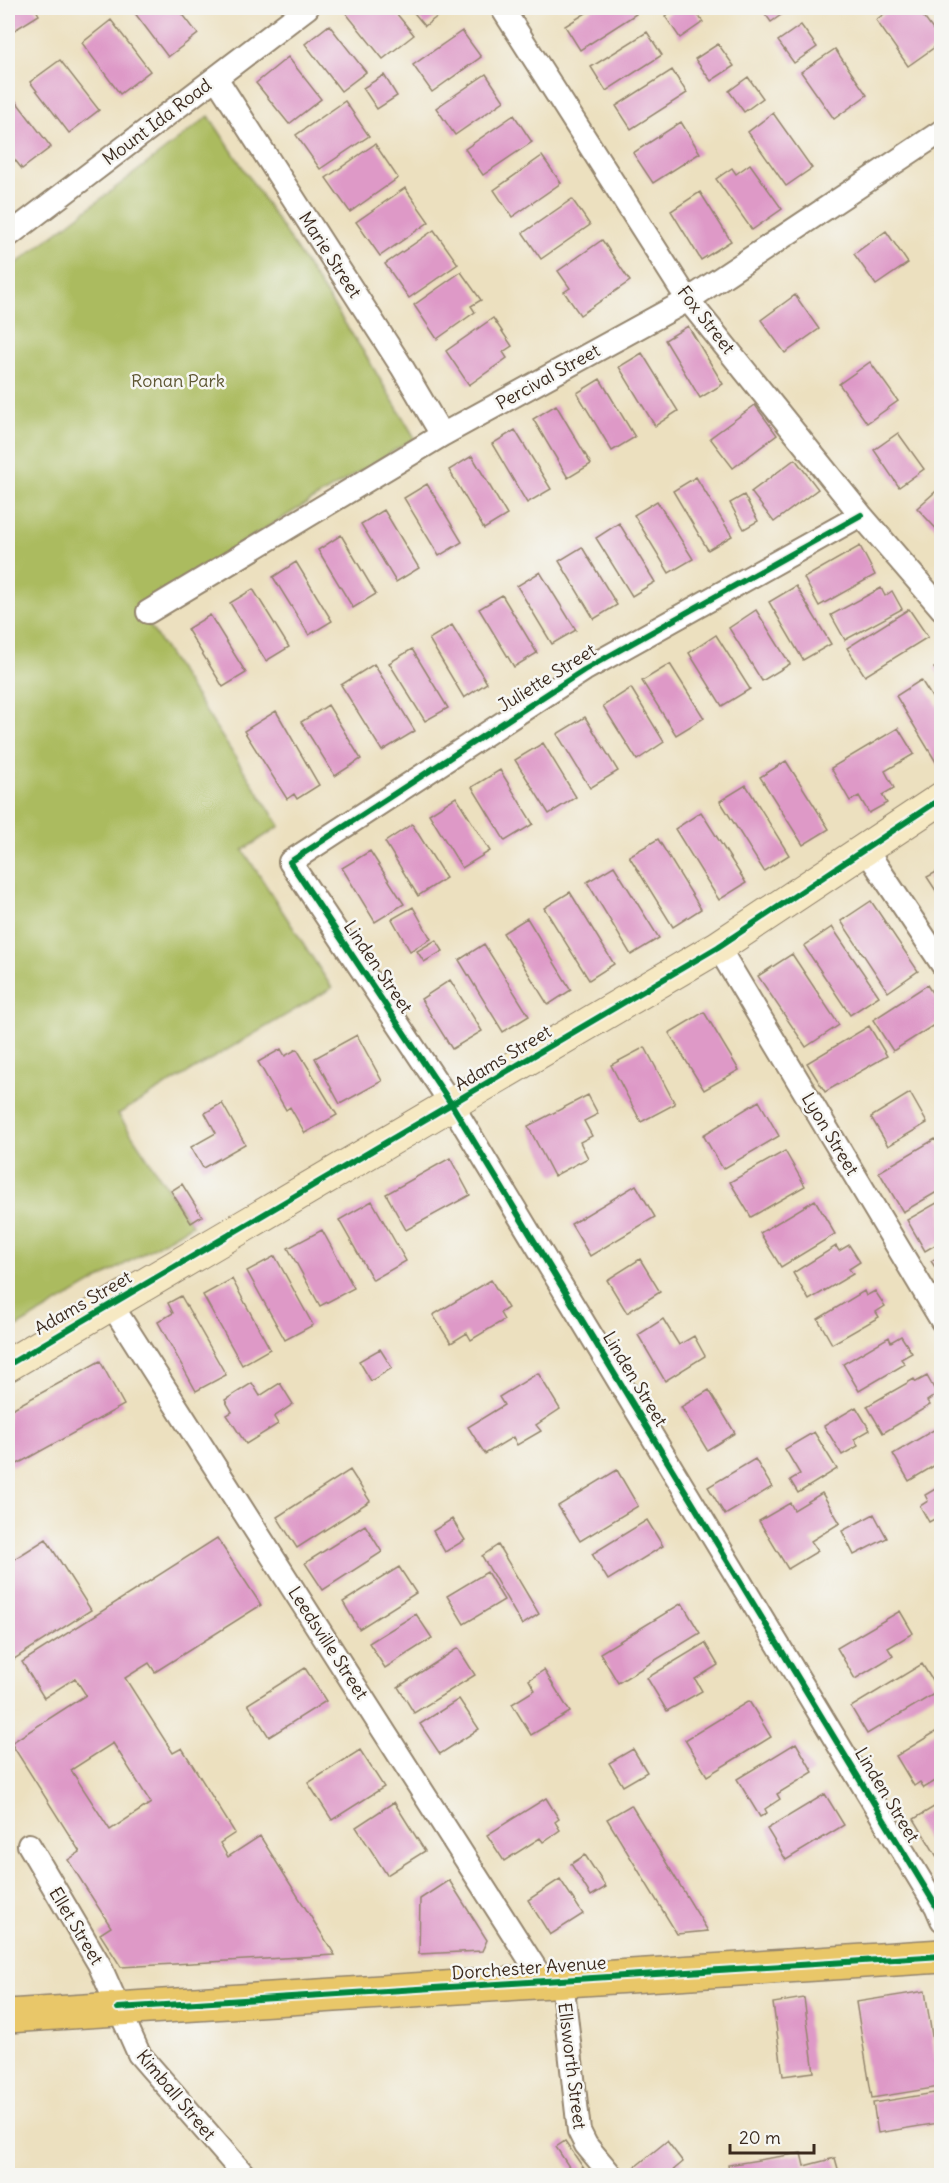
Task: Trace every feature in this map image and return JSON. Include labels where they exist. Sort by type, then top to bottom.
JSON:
[{"type":"main road","name":"Adams Street","points":[[8,1365],[718,947],[942,798]]},
{"type":"main road","name":"Dorchester Avenue","points":[[8,2016],[942,1956]]},
{"type":"street","name":"Mount Ida Road","points":[[8,236],[307,8]]},
{"type":"street","name":"Fox Street","points":[[502,8],[688,300],[861,515],[942,609]]},
{"type":"street","name":"Marie Street","points":[[216,78],[395,357],[442,435]]},
{"type":"street","name":"Percival Street","points":[[148,612],[442,435],[688,300],[942,131]]},
{"type":"street","name":"Juliette Street","points":[[290,862],[584,670],[861,515]]},
{"type":"street","points":[[866,850],[942,964]]},
{"type":"street","name":"Linden Street","points":[[290,862],[452,1105],[924,1886],[942,1920]]},
{"type":"street","name":"Lyon Street","points":[[718,947],[942,1321]]},
{"type":"street","name":"Leedsville Street","points":[[111,1304],[553,1981]]},
{"type":"street","name":"Ellet Street","points":[[29,1845],[99,1964],[118,2008]]},
{"type":"street","name":"Ellsworth Street","points":[[553,1981],[579,2131],[586,2145],[612,2175]]},
{"type":"street","name":"Kimball Street","points":[[118,2008],[135,2047],[144,2061],[245,2175]]},
{"type":"green space","name":"Ronan Park","points":[[209,116],[365,354],[415,438],[137,606],[280,826],[243,850],[332,988],[118,1114],[192,1225],[8,1332],[8,270]]},
{"type":"building","points":[[8,8],[35,8],[39,15],[10,33]]},
{"type":"building","points":[[131,8],[178,8],[198,34],[168,57]]},
{"type":"building","points":[[351,8],[392,8],[414,35],[383,59],[345,12]]},
{"type":"building","points":[[410,8],[448,8],[425,26]]},
{"type":"building","points":[[594,8],[632,8],[636,14],[580,50],[565,26]]},
{"type":"building","points":[[677,8],[693,8],[703,22],[680,38],[665,16]]},
{"type":"building","points":[[761,8],[791,8],[771,22]]},
{"type":"building","points":[[892,8],[917,8],[942,42],[908,66],[876,20]]},
{"type":"building","points":[[111,20],[150,71],[120,94],[82,43]]},
{"type":"building","points":[[329,25],[366,72],[341,91],[305,44]]},
{"type":"building","points":[[801,25],[817,47],[794,63],[778,41]]},
{"type":"building","points":[[462,31],[481,57],[432,92],[413,65]]},
{"type":"building","points":[[647,32],[662,55],[606,91],[591,67]]},
{"type":"building","points":[[718,44],[734,66],[711,81],[695,59]]},
{"type":"building","points":[[835,49],[867,95],[834,119],[801,72]]},
{"type":"building","points":[[288,57],[321,99],[289,124],[256,83]]},
{"type":"building","points":[[60,60],[99,110],[69,133],[30,82]]},
{"type":"building","points":[[672,70],[687,93],[631,129],[616,106]]},
{"type":"building","points":[[486,74],[504,101],[455,135],[436,108]]},
{"type":"building","points":[[384,75],[397,96],[377,109],[363,88]]},
{"type":"building","points":[[748,77],[763,98],[744,112],[729,91]]},
{"type":"building","points":[[12,96],[51,147],[22,169],[8,151],[8,100]]},
{"type":"building","points":[[345,101],[369,136],[320,169],[296,135]]},
{"type":"building","points":[[773,113],[812,168],[786,186],[748,132]]},
{"type":"building","points":[[514,115],[532,142],[483,175],[465,149]]},
{"type":"building","points":[[681,122],[700,153],[653,183],[633,153]]},
{"type":"building","points":[[375,144],[398,178],[350,212],[326,178]]},
{"type":"building","points":[[542,156],[561,183],[512,217],[494,190]]},
{"type":"building","points":[[750,164],[782,209],[752,230],[716,179],[732,168],[736,174]]},
{"type":"building","points":[[405,188],[429,222],[380,256],[356,222]]},
{"type":"building","points":[[700,192],[731,241],[701,260],[671,211]]},
{"type":"building","points":[[572,199],[590,225],[541,259],[523,233]]},
{"type":"building","points":[[434,230],[458,264],[409,298],[385,264]]},
{"type":"building","points":[[886,231],[908,263],[876,285],[854,254]]},
{"type":"building","points":[[602,240],[630,281],[580,315],[564,292],[570,288],[558,271]]},
{"type":"building","points":[[461,272],[481,300],[471,306],[475,312],[437,339],[414,305]]},
{"type":"building","points":[[795,295],[819,329],[785,353],[761,320]]},
{"type":"building","points":[[493,318],[512,346],[503,352],[507,358],[469,385],[446,351]]},
{"type":"building","points":[[688,326],[723,384],[700,398],[665,340]]},
{"type":"building","points":[[642,353],[678,411],[655,426],[619,367]]},
{"type":"building","points":[[870,362],[898,401],[867,423],[839,384]]},
{"type":"building","points":[[600,379],[635,437],[612,451],[577,393]]},
{"type":"building","points":[[556,405],[591,464],[568,478],[533,419]]},
{"type":"building","points":[[755,405],[777,435],[733,468],[710,438]]},
{"type":"building","points":[[515,430],[551,489],[527,503],[492,444]]},
{"type":"building","points":[[898,433],[924,469],[899,487],[874,450]]},
{"type":"building","points":[[472,456],[507,515],[484,529],[449,470]]},
{"type":"building","points":[[795,459],[818,489],[774,522],[751,492]]},
{"type":"building","points":[[696,477],[732,536],[708,550],[673,491]]},
{"type":"building","points":[[427,484],[462,542],[439,556],[404,498]]},
{"type":"building","points":[[942,486],[942,535],[917,508]]},
{"type":"building","points":[[744,495],[758,521],[744,529],[730,503]]},
{"type":"building","points":[[657,501],[693,559],[669,573],[634,515]]},
{"type":"building","points":[[384,510],[419,568],[396,582],[361,524]]},
{"type":"building","points":[[619,523],[655,582],[632,596],[596,538]]},
{"type":"building","points":[[341,535],[376,594],[353,608],[318,550]]},
{"type":"building","points":[[860,546],[875,575],[819,606],[804,578]]},
{"type":"building","points":[[582,547],[617,605],[594,619],[559,561]]},
{"type":"building","points":[[296,562],[332,621],[309,635],[273,577]]},
{"type":"building","points":[[540,572],[576,630],[552,644],[517,586]]},
{"type":"building","points":[[796,586],[831,644],[803,660],[769,602]]},
{"type":"building","points":[[881,588],[885,596],[892,591],[902,609],[845,640],[831,615]]},
{"type":"building","points":[[253,589],[289,647],[266,661],[230,603]]},
{"type":"building","points":[[502,595],[537,653],[514,667],[479,609]]},
{"type":"building","points":[[909,609],[928,637],[865,676],[847,648]]},
{"type":"building","points":[[756,610],[790,664],[762,681],[729,628]]},
{"type":"building","points":[[210,615],[246,673],[223,687],[187,629]]},
{"type":"building","points":[[452,625],[487,683],[464,698],[429,639]]},
{"type":"building","points":[[716,635],[750,689],[722,706],[689,653]]},
{"type":"building","points":[[412,649],[448,708],[425,721],[389,663]]},
{"type":"building","points":[[374,664],[415,731],[382,751],[341,685]]},
{"type":"building","points":[[670,664],[704,718],[676,735],[642,681]]},
{"type":"building","points":[[942,664],[942,680],[934,668]]},
{"type":"building","points":[[921,680],[942,713],[942,766],[939,767],[896,696]]},
{"type":"building","points":[[631,688],[664,742],[637,760],[603,706]]},
{"type":"building","points":[[328,705],[361,759],[335,776],[301,722]]},
{"type":"building","points":[[276,711],[319,785],[297,799],[294,794],[287,799],[244,731]]},
{"type":"building","points":[[585,717],[618,771],[590,788],[557,734]]},
{"type":"building","points":[[898,728],[914,754],[885,771],[894,788],[882,795],[887,803],[869,813],[859,796],[850,801],[831,768]]},
{"type":"building","points":[[543,743],[576,797],[549,814],[515,760]]},
{"type":"building","points":[[786,761],[829,829],[803,845],[760,777]]},
{"type":"building","points":[[500,770],[533,824],[505,841],[472,787]]},
{"type":"building","points":[[746,785],[789,855],[764,871],[720,801]]},
{"type":"building","points":[[456,797],[490,851],[462,868],[429,814]]},
{"type":"building","points":[[701,812],[746,883],[719,900],[675,829]]},
{"type":"building","points":[[412,824],[446,878],[418,896],[385,842]]},
{"type":"building","points":[[658,839],[701,909],[673,927],[629,856]]},
{"type":"building","points":[[370,851],[404,904],[375,922],[342,868]]},
{"type":"building","points":[[614,866],[659,938],[631,955],[587,882]]},
{"type":"building","points":[[942,869],[942,900],[927,877]]},
{"type":"building","points":[[570,892],[614,964],[589,980],[544,908]]},
{"type":"building","points":[[871,901],[918,971],[888,992],[841,921]]},
{"type":"building","points":[[413,907],[431,939],[410,951],[392,919]]},
{"type":"building","points":[[527,918],[571,990],[548,1005],[503,933]]},
{"type":"building","points":[[832,927],[879,996],[850,1015],[804,946]]},
{"type":"building","points":[[436,940],[443,951],[424,962],[417,951]]},
{"type":"building","points":[[484,944],[529,1016],[503,1032],[459,960]]},
{"type":"building","points":[[792,954],[839,1025],[806,1047],[758,976]]},
{"type":"building","points":[[450,980],[482,1031],[452,1049],[421,999]]},
{"type":"building","points":[[927,985],[942,1008],[942,1020],[893,1051],[873,1020]]},
{"type":"building","points":[[704,1012],[739,1070],[704,1090],[669,1033]]},
{"type":"building","points":[[869,1026],[887,1056],[825,1092],[807,1063]]},
{"type":"building","points":[[357,1035],[382,1081],[340,1104],[315,1058]]},
{"type":"building","points":[[645,1047],[675,1104],[641,1122],[611,1065]]},
{"type":"building","points":[[281,1049],[285,1056],[297,1049],[337,1115],[305,1133],[290,1107],[286,1110],[258,1062]]},
{"type":"building","points":[[910,1093],[927,1123],[888,1146],[871,1117]]},
{"type":"building","points":[[588,1095],[598,1114],[584,1121],[592,1136],[580,1142],[588,1158],[554,1176],[528,1126]]},
{"type":"building","points":[[759,1101],[779,1136],[723,1169],[703,1135]]},
{"type":"building","points":[[222,1103],[245,1144],[203,1168],[191,1147],[216,1133],[205,1113]]},
{"type":"building","points":[[935,1139],[942,1150],[942,1189],[903,1212],[879,1172]]},
{"type":"building","points":[[785,1151],[805,1186],[751,1217],[730,1182]]},
{"type":"building","points":[[450,1158],[470,1195],[406,1230],[386,1194]]},
{"type":"building","points":[[182,1184],[202,1216],[191,1223],[171,1191]]},
{"type":"building","points":[[636,1185],[655,1217],[590,1256],[571,1224]]},
{"type":"building","points":[[815,1200],[835,1234],[781,1267],[760,1233]]},
{"type":"building","points":[[942,1200],[942,1241],[925,1251],[907,1220]]},
{"type":"building","points":[[372,1201],[406,1261],[373,1280],[339,1220]]},
{"type":"building","points":[[322,1230],[354,1288],[320,1306],[288,1248]]},
{"type":"building","points":[[849,1245],[860,1262],[849,1269],[853,1274],[809,1300],[793,1273],[836,1246],[839,1251]]},
{"type":"building","points":[[942,1255],[942,1278],[931,1261]]},
{"type":"building","points":[[275,1256],[313,1325],[285,1340],[247,1271]]},
{"type":"building","points":[[640,1259],[660,1292],[627,1313],[607,1280]]},
{"type":"building","points":[[232,1279],[270,1349],[242,1365],[203,1295]]},
{"type":"building","points":[[491,1280],[508,1308],[500,1313],[504,1320],[471,1340],[467,1333],[451,1343],[433,1315]]},
{"type":"building","points":[[864,1291],[866,1296],[875,1291],[885,1306],[876,1312],[879,1317],[832,1344],[818,1319]]},
{"type":"building","points":[[181,1296],[226,1375],[196,1391],[158,1322],[173,1313],[168,1303]]},
{"type":"building","points":[[663,1319],[679,1345],[694,1336],[705,1356],[665,1381],[638,1335]]},
{"type":"building","points":[[901,1336],[912,1353],[901,1359],[905,1364],[859,1391],[843,1364],[889,1337],[891,1342]]},
{"type":"building","points":[[380,1349],[392,1368],[371,1381],[359,1361]]},
{"type":"building","points":[[100,1361],[124,1405],[12,1467],[8,1458],[8,1411]]},
{"type":"building","points":[[538,1373],[560,1409],[536,1425],[541,1431],[517,1445],[513,1437],[485,1454],[468,1427],[504,1405],[499,1397]]},
{"type":"building","points":[[927,1376],[937,1394],[927,1401],[930,1405],[883,1433],[867,1406],[914,1379],[916,1382]]},
{"type":"building","points":[[252,1383],[260,1396],[280,1383],[293,1404],[274,1417],[278,1424],[246,1444],[227,1415],[232,1412],[225,1400]]},
{"type":"building","points":[[709,1390],[735,1433],[707,1450],[681,1407]]},
{"type":"building","points":[[856,1407],[870,1430],[854,1439],[858,1446],[842,1455],[824,1426]]},
{"type":"building","points":[[942,1425],[942,1461],[909,1481],[893,1454]]},
{"type":"building","points":[[814,1432],[837,1469],[798,1493],[790,1480],[800,1474],[785,1449]]},
{"type":"building","points":[[755,1459],[772,1487],[725,1515],[708,1487]]},
{"type":"building","points":[[350,1470],[370,1501],[297,1548],[277,1517]]},
{"type":"building","points":[[617,1470],[638,1506],[580,1541],[558,1506]]},
{"type":"building","points":[[942,1485],[942,1524],[938,1517],[929,1522],[920,1506],[928,1501],[925,1495]]},
{"type":"building","points":[[822,1493],[840,1523],[811,1541],[818,1551],[788,1569],[759,1521],[790,1503],[794,1510]]},
{"type":"building","points":[[874,1514],[887,1538],[854,1555],[842,1531]]},
{"type":"building","points":[[452,1519],[465,1540],[445,1552],[433,1531]]},
{"type":"building","points":[[647,1520],[663,1546],[608,1580],[592,1554]]},
{"type":"building","points":[[365,1525],[382,1552],[323,1590],[305,1563]]},
{"type":"building","points":[[217,1538],[261,1605],[155,1672],[149,1663],[125,1678],[173,1753],[182,1748],[235,1833],[220,1843],[228,1857],[260,1836],[335,1955],[121,1967],[100,1934],[111,1927],[68,1860],[80,1852],[11,1743],[86,1695],[75,1678],[44,1698],[22,1662]],"holes":[[[113,1743],[151,1803],[110,1830],[71,1770]]]},
{"type":"building","points":[[46,1539],[91,1610],[8,1663],[8,1563]]},
{"type":"building","points":[[498,1545],[539,1614],[522,1625],[482,1556]]},
{"type":"building","points":[[399,1567],[416,1593],[359,1629],[343,1602]]},
{"type":"building","points":[[487,1572],[504,1600],[464,1624],[447,1596]]},
{"type":"building","points":[[682,1603],[700,1633],[618,1683],[600,1653]]},
{"type":"building","points":[[900,1611],[913,1633],[888,1648],[893,1656],[855,1679],[837,1648]]},
{"type":"building","points":[[416,1614],[432,1638],[385,1668],[369,1643]]},
{"type":"building","points":[[705,1643],[718,1665],[695,1679],[702,1691],[667,1711],[647,1678]]},
{"type":"building","points":[[458,1648],[475,1675],[414,1713],[398,1687]]},
{"type":"building","points":[[922,1664],[939,1691],[867,1734],[851,1707]]},
{"type":"building","points":[[305,1668],[326,1701],[269,1737],[248,1704]]},
{"type":"building","points":[[544,1670],[570,1712],[531,1735],[512,1704],[535,1690],[529,1680]]},
{"type":"building","points":[[459,1699],[479,1729],[440,1754],[420,1724]]},
{"type":"building","points":[[749,1701],[771,1737],[707,1776],[685,1740]]},
{"type":"building","points":[[937,1731],[942,1737],[942,1777],[924,1788],[920,1782],[914,1786],[896,1756]]},
{"type":"building","points":[[796,1743],[813,1772],[777,1794],[780,1799],[765,1809],[767,1813],[760,1817],[737,1779]]},
{"type":"building","points":[[633,1749],[647,1772],[623,1786],[609,1763]]},
{"type":"building","points":[[360,1750],[384,1787],[332,1820],[308,1783]]},
{"type":"building","points":[[825,1794],[844,1825],[786,1860],[767,1829]]},
{"type":"building","points":[[546,1798],[559,1819],[555,1822],[560,1830],[543,1842],[540,1838],[504,1861],[487,1835]]},
{"type":"building","points":[[394,1802],[425,1851],[387,1875],[356,1827]]},
{"type":"building","points":[[942,1802],[942,1865],[914,1819]]},
{"type":"building","points":[[631,1805],[708,1931],[677,1934],[607,1819]]},
{"type":"building","points":[[585,1855],[606,1887],[591,1896],[571,1864]]},
{"type":"building","points":[[560,1879],[583,1914],[550,1935],[528,1900]]},
{"type":"building","points":[[449,1880],[487,1940],[482,1951],[419,1954],[420,1899]]},
{"type":"building","points":[[925,1991],[940,2087],[872,2098],[856,2002]]},
{"type":"building","points":[[804,1998],[814,2072],[783,2076],[773,2003]]},
{"type":"building","points":[[934,2093],[939,2123],[878,2133],[873,2103]]},
{"type":"building","points":[[565,2141],[589,2176],[570,2176],[573,2173],[556,2147]]},
{"type":"building","points":[[667,2141],[683,2162],[666,2176],[634,2176],[630,2171]]},
{"type":"building","points":[[801,2153],[804,2166],[835,2158],[840,2176],[730,2176],[728,2165]]},
{"type":"cycle path","points":[[861,515],[584,670],[290,862],[452,1105],[936,1906],[942,1920]]},
{"type":"cycle path","points":[[8,1365],[718,947],[942,798]]},
{"type":"cycle path","points":[[118,2008],[942,1956]]}]
